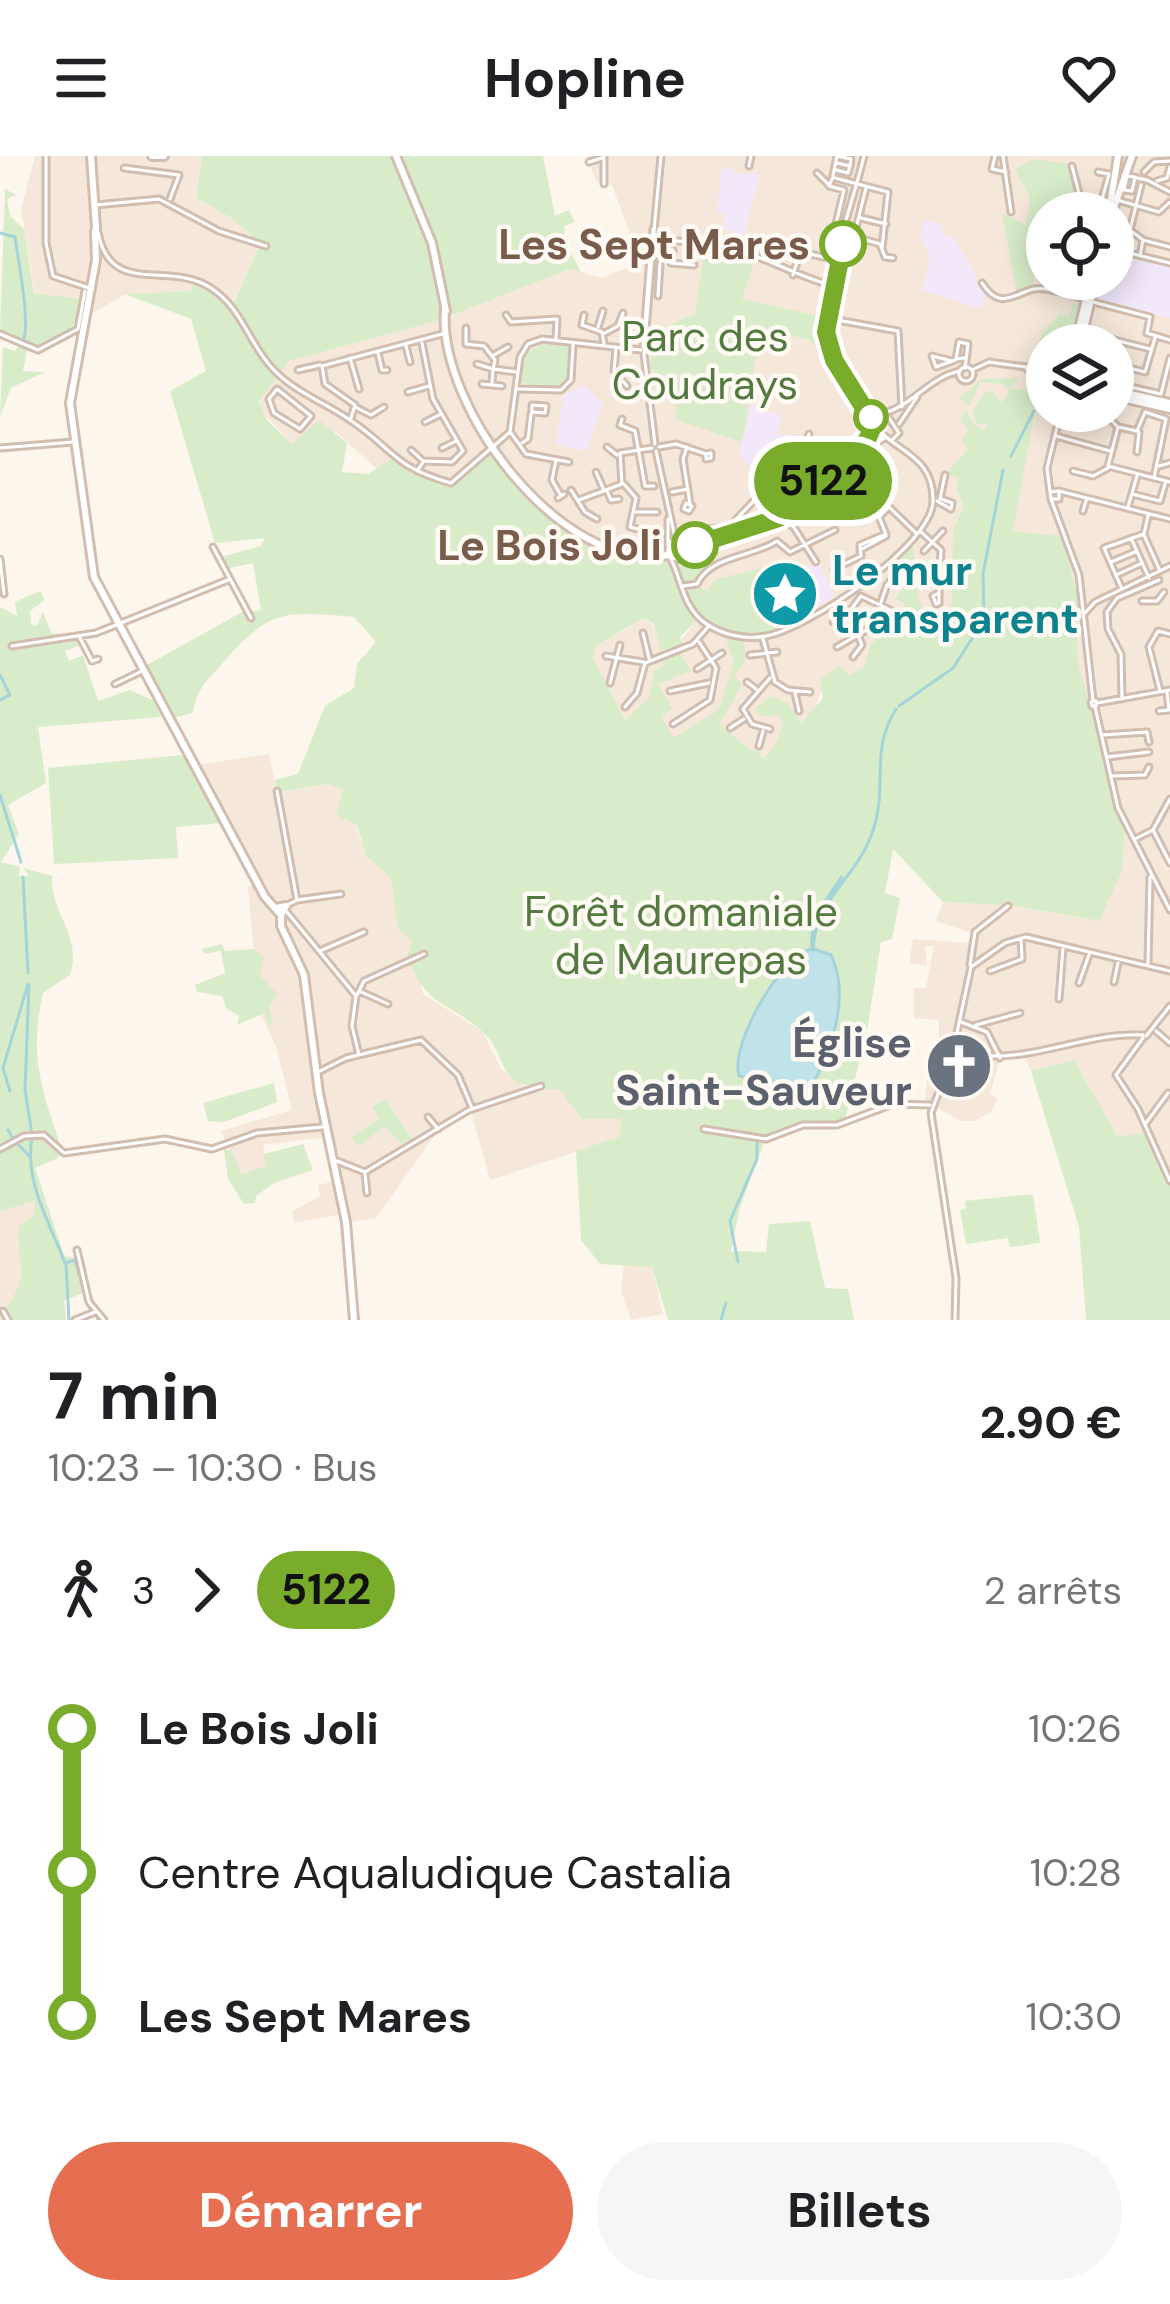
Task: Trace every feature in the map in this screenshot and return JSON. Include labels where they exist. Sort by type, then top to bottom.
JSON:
[{"type":"street","points":[[46,156],[46,243],[53,276],[75,280],[88,289]]},
{"type":"street","points":[[91,156],[101,251],[118,269],[194,279],[231,302],[274,370],[350,419],[416,473],[455,482],[510,432],[528,344],[556,341],[644,350]]},
{"type":"street","points":[[152,156],[164,156]]},
{"type":"street","points":[[393,156],[438,262],[445,309],[443,336],[464,404],[492,449],[569,527],[586,540],[624,553],[674,551],[776,520],[855,452],[885,414],[919,393],[989,362],[1026,368]]},
{"type":"street","points":[[661,156],[644,350],[656,447],[688,605],[709,626],[737,637],[763,637],[794,627],[858,586],[919,532],[945,476]]},
{"type":"street","points":[[749,166],[751,156]]},
{"type":"street","points":[[830,184],[837,156],[851,160],[848,172],[835,166]]},
{"type":"street","points":[[864,156],[826,318],[832,355],[884,438]]},
{"type":"street","points":[[999,156],[992,169],[1006,172]]},
{"type":"street","points":[[999,156],[1011,212]]},
{"type":"street","points":[[1113,192],[1118,156]]},
{"type":"street","points":[[1118,192],[1132,156]]},
{"type":"street","points":[[589,162],[604,157],[604,184]]},
{"type":"street","points":[[1155,182],[1167,178],[1170,164],[1154,162],[1141,177],[1132,191],[1124,190],[1127,175],[1141,177],[1155,182],[1170,192]]},
{"type":"street","points":[[1072,166],[1080,192]]},
{"type":"street","points":[[124,167],[179,175],[169,202]]},
{"type":"street","points":[[794,275],[800,252],[827,258],[844,190],[821,182],[815,172]]},
{"type":"street","points":[[1098,172],[1109,174],[1104,192]]},
{"type":"street","points":[[833,177],[888,192],[882,248],[885,257],[893,258]]},
{"type":"street","points":[[1141,177],[1130,234],[1170,247]]},
{"type":"street","points":[[854,236],[866,187]]},
{"type":"street","points":[[93,205],[142,197],[169,202],[219,231],[266,246]]},
{"type":"street","points":[[1136,206],[1160,212],[1170,202]]},
{"type":"street","points":[[859,217],[887,224]]},
{"type":"street","points":[[96,230],[71,393],[94,577],[172,727],[283,910],[358,994]]},
{"type":"street","points":[[845,234],[882,248]]},
{"type":"street","points":[[654,238],[709,244]]},
{"type":"street","points":[[1139,256],[1143,240]]},
{"type":"street","points":[[674,242],[671,263],[694,265]]},
{"type":"street","points":[[658,296],[661,248],[673,250]]},
{"type":"street","points":[[752,255],[832,286]]},
{"type":"street","points":[[1134,255],[1170,263]]},
{"type":"street","points":[[982,283],[991,295],[1008,299],[1026,293]]},
{"type":"street","points":[[0,334],[42,351],[75,332],[88,289]]},
{"type":"street","points":[[1084,300],[1150,316],[1147,332],[1170,340]]},
{"type":"street","points":[[1082,324],[1088,301]]},
{"type":"street","points":[[556,341],[557,307]]},
{"type":"street","points":[[598,329],[604,311]]},
{"type":"street","points":[[604,334],[619,326],[622,313]]},
{"type":"street","points":[[506,315],[511,322],[535,315],[557,319]]},
{"type":"street","points":[[535,315],[538,326]]},
{"type":"street","points":[[584,315],[582,325],[604,334]]},
{"type":"street","points":[[826,318],[898,331],[902,407]]},
{"type":"street","points":[[466,328],[466,344],[484,346],[493,356],[492,382]]},
{"type":"street","points":[[604,334],[604,346]]},
{"type":"street","points":[[484,346],[489,335]]},
{"type":"street","points":[[298,370],[443,336]]},
{"type":"street","points":[[1134,369],[1144,372],[1155,336]]},
{"type":"street","points":[[411,450],[424,461],[444,464],[463,451],[440,415],[429,386],[422,339]]},
{"type":"street","points":[[960,372],[964,358],[968,344],[959,342],[954,360],[964,358]]},
{"type":"street","points":[[406,343],[410,362]]},
{"type":"street","points":[[517,388],[561,397],[571,380],[573,343]]},
{"type":"street","points":[[1134,345],[1152,350]]},
{"type":"street","points":[[493,356],[508,347]]},
{"type":"street","points":[[616,347],[614,370],[627,386]]},
{"type":"street","points":[[378,352],[382,371]]},
{"type":"street","points":[[350,358],[359,389]]},
{"type":"street","points":[[1134,391],[1161,394],[1170,358]]},
{"type":"street","points":[[477,364],[519,372]]},
{"type":"street","points":[[322,366],[325,384],[355,407],[371,415],[384,406]]},
{"type":"street","points":[[960,372],[970,380],[972,370]]},
{"type":"street","points":[[482,384],[502,386]]},
{"type":"street","points":[[408,392],[429,386]]},
{"type":"street","points":[[278,389],[296,401],[310,416],[298,429],[274,412],[269,399],[278,389]]},
{"type":"street","points":[[296,401],[303,392]]},
{"type":"street","points":[[898,426],[919,393]]},
{"type":"street","points":[[860,394],[898,426],[901,442],[923,468],[937,501]]},
{"type":"street","points":[[1134,395],[1170,406]]},
{"type":"street","points":[[350,419],[355,407]]},
{"type":"street","points":[[520,444],[528,439],[532,412]]},
{"type":"street","points":[[1137,452],[1145,412],[1164,417],[1168,427],[1154,478]]},
{"type":"street","points":[[425,422],[440,415]]},
{"type":"street","points":[[622,419],[620,425],[635,431],[643,487],[654,486]]},
{"type":"street","points":[[1134,429],[1138,430]]},
{"type":"street","points":[[510,432],[526,454],[569,462]]},
{"type":"street","points":[[1056,432],[1050,492],[1082,599],[1100,735],[1134,840],[1170,910]]},
{"type":"street","points":[[1073,471],[1093,476],[1108,466],[1117,432]]},
{"type":"street","points":[[892,440],[899,433]]},
{"type":"street","points":[[767,501],[774,469],[800,456],[809,434]]},
{"type":"street","points":[[1055,436],[1112,451]]},
{"type":"street","points":[[855,452],[884,438],[901,442]]},
{"type":"street","points":[[1162,440],[1170,442]]},
{"type":"street","points":[[442,448],[457,441]]},
{"type":"street","points":[[0,448],[75,442]]},
{"type":"street","points":[[607,447],[619,455]]},
{"type":"street","points":[[619,455],[656,447],[687,447],[706,454]]},
{"type":"street","points":[[687,447],[683,459],[690,504]]},
{"type":"street","points":[[619,455],[622,484],[635,494],[630,527],[640,530]]},
{"type":"street","points":[[556,460],[552,482],[561,496]]},
{"type":"street","points":[[416,473],[424,461]]},
{"type":"street","points":[[1157,465],[1170,463]]},
{"type":"street","points":[[1108,466],[1168,481],[1160,501],[1132,494]]},
{"type":"street","points":[[596,472],[611,500],[619,499]]},
{"type":"street","points":[[1128,509],[1138,474]]},
{"type":"street","points":[[695,531],[730,526],[773,476]]},
{"type":"street","points":[[1048,476],[1058,490],[1059,520]]},
{"type":"street","points":[[579,500],[622,484]]},
{"type":"street","points":[[672,492],[690,488]]},
{"type":"street","points":[[574,489],[588,516],[598,519]]},
{"type":"street","points":[[764,490],[776,520],[793,526]]},
{"type":"street","points":[[1050,492],[1058,490],[1170,519]]},
{"type":"street","points":[[1052,499],[1072,495]]},
{"type":"street","points":[[1083,511],[1087,499]]},
{"type":"street","points":[[834,569],[861,556],[860,544],[886,534],[879,517],[889,507],[941,550],[939,592]]},
{"type":"street","points":[[634,511],[657,512]]},
{"type":"street","points":[[790,511],[793,526],[816,562]]},
{"type":"street","points":[[1144,602],[1167,593],[1144,534],[1149,514]]},
{"type":"street","points":[[681,584],[697,584],[703,572],[721,561],[758,553],[777,542],[787,553],[835,530]]},
{"type":"street","points":[[924,551],[943,531]]},
{"type":"street","points":[[1123,592],[1104,548],[1144,534]]},
{"type":"street","points":[[1130,537],[1148,578]]},
{"type":"street","points":[[213,547],[251,618]]},
{"type":"street","points":[[1111,562],[1137,551]]},
{"type":"street","points":[[0,559],[4,594]]},
{"type":"street","points":[[1116,575],[1142,564]]},
{"type":"street","points":[[1084,612],[1095,602],[1159,576],[1170,566]]},
{"type":"street","points":[[920,573],[941,574]]},
{"type":"street","points":[[1122,699],[1120,654],[1106,618],[1123,592],[1159,576]]},
{"type":"street","points":[[12,646],[80,637],[172,607],[228,580]]},
{"type":"street","points":[[880,605],[887,585]]},
{"type":"street","points":[[833,622],[860,597],[858,586]]},
{"type":"street","points":[[852,590],[892,611]]},
{"type":"street","points":[[1082,599],[1095,602]]},
{"type":"street","points":[[849,612],[862,644],[853,657]]},
{"type":"street","points":[[606,656],[647,661],[698,640],[709,626]]},
{"type":"street","points":[[837,647],[870,628]]},
{"type":"street","points":[[1160,691],[1149,647],[1158,632],[1170,634]]},
{"type":"street","points":[[625,707],[638,693],[647,661],[643,633]]},
{"type":"street","points":[[80,637],[92,661],[98,659]]},
{"type":"street","points":[[763,637],[771,676],[794,691],[810,692]]},
{"type":"street","points":[[673,724],[707,707],[708,686],[716,671],[698,640]]},
{"type":"street","points":[[610,683],[620,644]]},
{"type":"street","points":[[750,656],[777,652]]},
{"type":"street","points":[[697,669],[722,653]]},
{"type":"street","points":[[115,684],[141,671]]},
{"type":"street","points":[[759,746],[767,729],[746,718],[743,709],[771,676]]},
{"type":"street","points":[[747,682],[757,690]]},
{"type":"street","points":[[670,692],[708,686]]},
{"type":"street","points":[[1095,703],[1169,690],[1169,710],[1159,711]]},
{"type":"street","points":[[794,691],[799,711]]},
{"type":"street","points":[[730,728],[746,718]]},
{"type":"street","points":[[1100,735],[1147,732],[1149,742]]},
{"type":"street","points":[[1106,757],[1149,752]]},
{"type":"street","points":[[1110,776],[1145,775],[1149,767]]},
{"type":"street","points":[[277,791],[296,900]]},
{"type":"street","points":[[1134,840],[1153,830],[1170,800]]},
{"type":"street","points":[[1153,830],[1170,863]]},
{"type":"street","points":[[1148,965],[1151,873]]},
{"type":"street","points":[[341,894],[296,900],[283,910],[280,926],[304,974],[326,1126],[337,1161],[354,1320]]},
{"type":"street","points":[[955,1320],[956,1278],[932,1106],[948,1071],[975,932],[1008,906]]},
{"type":"street","points":[[320,952],[364,932]]},
{"type":"street","points":[[971,967],[1020,938],[1170,971]]},
{"type":"street","points":[[990,971],[1022,959],[1020,938]]},
{"type":"street","points":[[1059,999],[1064,946]]},
{"type":"street","points":[[1078,982],[1090,953]]},
{"type":"street","points":[[359,1055],[352,1026],[364,981],[424,954]]},
{"type":"street","points":[[1114,982],[1118,961]]},
{"type":"street","points":[[366,993],[370,1004]]},
{"type":"street","points":[[358,994],[388,1004]]},
{"type":"street","points":[[1170,1006],[1116,1076],[1170,1180]]},
{"type":"street","points":[[974,1026],[1020,1013]]},
{"type":"street","points":[[960,1022],[987,1032],[1000,1058]]},
{"type":"street","points":[[1155,1030],[1170,1043]]},
{"type":"street","points":[[1127,1035],[1138,1044]]},
{"type":"street","points":[[969,1073],[977,1054],[1000,1058],[1144,1036]]},
{"type":"street","points":[[317,1072],[359,1055],[421,1040],[458,1076],[473,1109]]},
{"type":"street","points":[[365,1172],[473,1109],[541,1086]]},
{"type":"street","points":[[1144,1125],[1168,1093]]},
{"type":"street","points":[[704,1129],[766,1139],[803,1125],[837,1125],[893,1105],[932,1106]]},
{"type":"street","points":[[428,1117],[438,1129]]},
{"type":"street","points":[[0,1149],[24,1136],[44,1135],[64,1153],[165,1139],[212,1149],[257,1133],[326,1126]]},
{"type":"street","points":[[337,1161],[365,1172]]},
{"type":"street","points":[[365,1172],[367,1192]]},
{"type":"street","points":[[77,1250],[89,1301],[104,1320]]},
{"type":"street","points":[[3,1311],[8,1320]]},
{"type":"street","points":[[75,1320],[97,1311]]},
{"type":"shaded area","points":[[35,156],[202,156],[196,198],[233,219],[260,244],[232,306],[193,282],[191,291],[126,294],[91,314],[81,313],[81,299],[35,293],[21,209]]},
{"type":"shaded area","points":[[586,156],[1170,156],[1170,1186],[1147,1134],[1118,1137],[1074,1060],[1031,1071],[1024,1056],[1000,1059],[990,1094],[998,1098],[991,1112],[974,1121],[961,1121],[925,1100],[927,1076],[939,1054],[939,1020],[914,1018],[914,988],[926,988],[934,946],[925,946],[927,966],[909,963],[913,939],[968,943],[972,933],[936,921],[943,902],[1015,906],[1098,921],[1117,803],[1077,659],[1078,596],[1060,536],[1013,531],[988,434],[946,473],[959,478],[956,489],[964,506],[953,529],[953,605],[943,616],[879,639],[864,667],[849,676],[839,667],[824,684],[810,720],[761,758],[719,724],[674,739],[662,717],[671,708],[657,683],[690,671],[664,666],[654,670],[649,698],[625,721],[593,658],[595,647],[645,618],[676,646],[697,621],[790,627],[788,563],[716,579],[708,591],[660,559],[588,545],[536,500],[417,472],[378,470],[335,431],[292,444],[263,413],[259,396],[289,361],[440,320],[570,269],[601,278],[627,268],[632,240],[612,185],[596,181]]},
{"type":"shaded area","points":[[734,167],[734,172],[760,175],[744,235],[722,229],[725,215],[717,212],[722,168]]},
{"type":"shaded area","points":[[924,219],[943,225],[942,234],[956,240],[986,294],[981,309],[922,290],[930,256],[920,239]]},
{"type":"shaded area","points":[[1134,254],[1170,263],[1170,318],[1101,300],[1134,300]]},
{"type":"shaded area","points":[[584,385],[603,404],[586,451],[556,445],[563,396]]},
{"type":"shaded area","points":[[751,404],[782,416],[777,435],[803,435],[796,455],[777,468],[749,466],[739,454]]},
{"type":"shaded area","points":[[818,561],[834,596],[795,621],[785,608],[778,576]]},
{"type":"shaded area","points":[[269,754],[277,792],[328,784],[344,789],[366,856],[391,878],[398,929],[412,941],[423,994],[482,1031],[501,1069],[528,1088],[559,1088],[621,1119],[620,1137],[490,1180],[471,1112],[437,1132],[376,1218],[346,1223],[343,1214],[294,1223],[293,1211],[320,1196],[318,1185],[336,1181],[326,1137],[263,1145],[267,1166],[240,1174],[221,1131],[292,1110],[276,1046],[259,1011],[248,887],[255,884],[190,766]]},
{"type":"shaded area","points":[[36,1200],[34,1215],[17,1241],[24,1266],[22,1286],[7,1306],[12,1320],[0,1320],[0,1211]]},
{"type":"shaded area","points":[[624,1265],[652,1267],[663,1314],[631,1320],[621,1291]]},
{"type":"green space","name":"Forêt domaniale de Maurepas","points":[[202,156],[543,156],[555,216],[569,210],[575,222],[564,226],[565,242],[581,272],[570,269],[440,320],[289,361],[259,401],[267,420],[292,444],[319,420],[347,443],[342,472],[368,474],[392,459],[455,483],[492,454],[588,545],[661,559],[674,568],[690,563],[709,566],[698,585],[707,591],[716,579],[788,562],[791,574],[778,577],[785,608],[795,621],[790,627],[738,636],[697,621],[680,637],[683,645],[661,651],[654,624],[644,618],[596,646],[593,658],[625,720],[649,698],[654,670],[664,666],[660,655],[678,649],[691,671],[658,684],[672,708],[662,717],[674,738],[719,710],[734,661],[725,637],[743,641],[747,658],[734,676],[742,685],[719,724],[752,751],[759,750],[761,758],[765,756],[783,721],[778,715],[761,716],[754,709],[771,696],[789,704],[801,723],[823,698],[820,680],[839,666],[849,675],[864,667],[871,643],[878,639],[875,631],[905,616],[904,603],[895,598],[903,588],[897,562],[913,545],[915,563],[921,563],[921,603],[931,617],[942,616],[952,605],[953,529],[964,506],[956,489],[959,478],[945,474],[968,449],[962,440],[968,430],[960,419],[966,410],[974,425],[985,430],[989,423],[977,424],[973,410],[984,393],[992,391],[1001,403],[1009,391],[1002,384],[980,382],[970,406],[959,399],[981,379],[1019,378],[1009,389],[1026,389],[1026,432],[1031,432],[1013,531],[1061,536],[1078,596],[1077,659],[1125,824],[1122,871],[1099,921],[1015,906],[943,902],[893,849],[885,893],[900,898],[892,939],[881,942],[868,1025],[845,1120],[793,1126],[765,1139],[740,1207],[731,1251],[766,1252],[769,1224],[810,1221],[825,1288],[848,1289],[854,1320],[668,1320],[652,1267],[600,1264],[581,1240],[576,1151],[619,1137],[621,1119],[582,1119],[559,1089],[536,1087],[511,1077],[488,1038],[429,993],[407,957],[412,941],[398,929],[391,878],[366,856],[357,825],[336,815],[343,789],[328,784],[277,792],[275,780],[298,774],[325,706],[354,688],[357,664],[376,642],[354,617],[293,615],[266,624],[206,681],[193,713],[169,719],[140,669],[242,612],[261,610],[253,563],[226,569],[221,557],[261,546],[265,538],[215,543],[170,391],[206,371],[191,319],[125,294],[191,291],[193,281],[233,305],[260,244],[233,219],[196,198]]},
{"type":"green space","points":[[1033,159],[1070,164],[1078,192],[1027,192],[1015,169]]},
{"type":"green space","points":[[5,189],[16,195],[7,199],[10,216],[24,229],[34,293],[82,299],[78,330],[42,352],[27,350],[23,371],[45,372],[11,388],[0,416],[3,347],[15,351],[21,342],[0,333]]},
{"type":"green space","points":[[1002,213],[1025,225],[1026,221],[1026,288],[1017,294]]},
{"type":"green space","name":"Parc des Coudrays","points":[[706,240],[726,245],[724,265],[756,257],[742,299],[818,316],[820,351],[808,339],[762,330],[742,442],[677,420],[673,394],[651,369],[651,333],[695,314]]},
{"type":"green space","points":[[1074,303],[1081,304],[1076,324],[1050,324],[1059,314],[1069,316]]},
{"type":"green space","points":[[543,343],[570,346],[568,380],[553,391],[521,382],[524,355]]},
{"type":"green space","points":[[40,591],[45,600],[30,611],[31,625],[37,626],[43,612],[52,634],[58,633],[64,643],[79,639],[80,645],[65,651],[69,661],[83,655],[98,701],[130,690],[154,701],[161,717],[38,727],[46,783],[8,805],[19,834],[1,862],[20,867],[19,876],[29,876],[23,868],[52,876],[72,949],[70,975],[43,993],[37,1035],[43,1089],[61,1147],[58,1158],[35,1168],[64,1255],[76,1259],[83,1293],[64,1301],[66,1320],[12,1320],[7,1306],[20,1284],[19,1226],[34,1215],[35,1201],[0,1211],[0,607],[17,616],[15,602]]},
{"type":"green space","points":[[183,755],[220,823],[176,827],[178,858],[54,864],[48,768]]},
{"type":"green space","points":[[222,944],[225,951],[253,949],[264,958],[260,975],[277,994],[269,1007],[273,1023],[268,1026],[265,1013],[237,1025],[239,1016],[226,1008],[222,996],[197,992],[195,985],[225,973],[221,951],[204,954],[202,949]]},
{"type":"green space","points":[[1074,1060],[1118,1137],[1146,1133],[1170,1186],[1170,1320],[1086,1320],[1079,1227],[1031,1071]]},
{"type":"green space","points":[[274,1083],[277,1102],[224,1122],[208,1121],[203,1103]]},
{"type":"green space","points":[[386,1100],[413,1140],[402,1145],[385,1127],[358,1146],[351,1137],[379,1119],[372,1107]]},
{"type":"green space","points":[[303,1144],[313,1170],[274,1183],[256,1196],[255,1203],[244,1204],[228,1179],[224,1149],[232,1151],[241,1174],[266,1166],[264,1154]]},
{"type":"green space","points":[[1033,1194],[1040,1243],[1010,1247],[1008,1238],[966,1244],[960,1210],[966,1208],[965,1201]]},
{"type":"water","points":[[823,906],[814,930],[814,949],[831,955],[839,1007],[817,1076],[809,1089],[739,1076],[738,1062],[750,1024],[773,983],[812,949],[813,928],[816,919]]},
{"type":"waterway","points":[[0,233],[15,237],[25,309],[22,343]]},
{"type":"waterway","points":[[1011,456],[1026,427]]},
{"type":"waterway","points":[[899,706],[953,668],[984,620],[983,574],[1003,470]]},
{"type":"waterway","points":[[0,675],[10,695],[0,700]]},
{"type":"waterway","points":[[813,951],[820,918],[871,836],[879,802],[883,741],[896,709]]},
{"type":"waterway","points":[[0,795],[21,862]]},
{"type":"waterway","points":[[23,877],[28,973]]},
{"type":"waterway","points":[[10,1091],[3,1068],[28,984]]},
{"type":"waterway","points":[[29,985],[25,1090],[32,1134]]},
{"type":"waterway","points":[[8,1130],[13,1139]]},
{"type":"waterway","points":[[32,1137],[32,1170],[40,1202],[65,1263],[75,1260],[90,1309]]},
{"type":"waterway","points":[[16,1142],[30,1157]]},
{"type":"waterway","points":[[738,1262],[730,1221],[757,1159],[757,1143]]},
{"type":"waterway","points":[[66,1264],[69,1320]]},
{"type":"waterway","points":[[721,1320],[726,1303]]},
{"type":"waterway","points":[[96,1315],[98,1320]]},
{"type":"bus line","name":"5122","points":[[695,545],[779,518],[867,440],[874,424],[860,394],[834,360],[826,332],[843,244]]},
{"type":"place","name":"Les Sept Mares","points":[[843,244]]},
{"type":"place","name":"Le Bois Joli","points":[[695,545]]},
{"type":"place","name":"Le mur transparent","points":[[785,594]]},
{"type":"place","name":"Église Saint-Sauveur","points":[[959,1066]]}]
